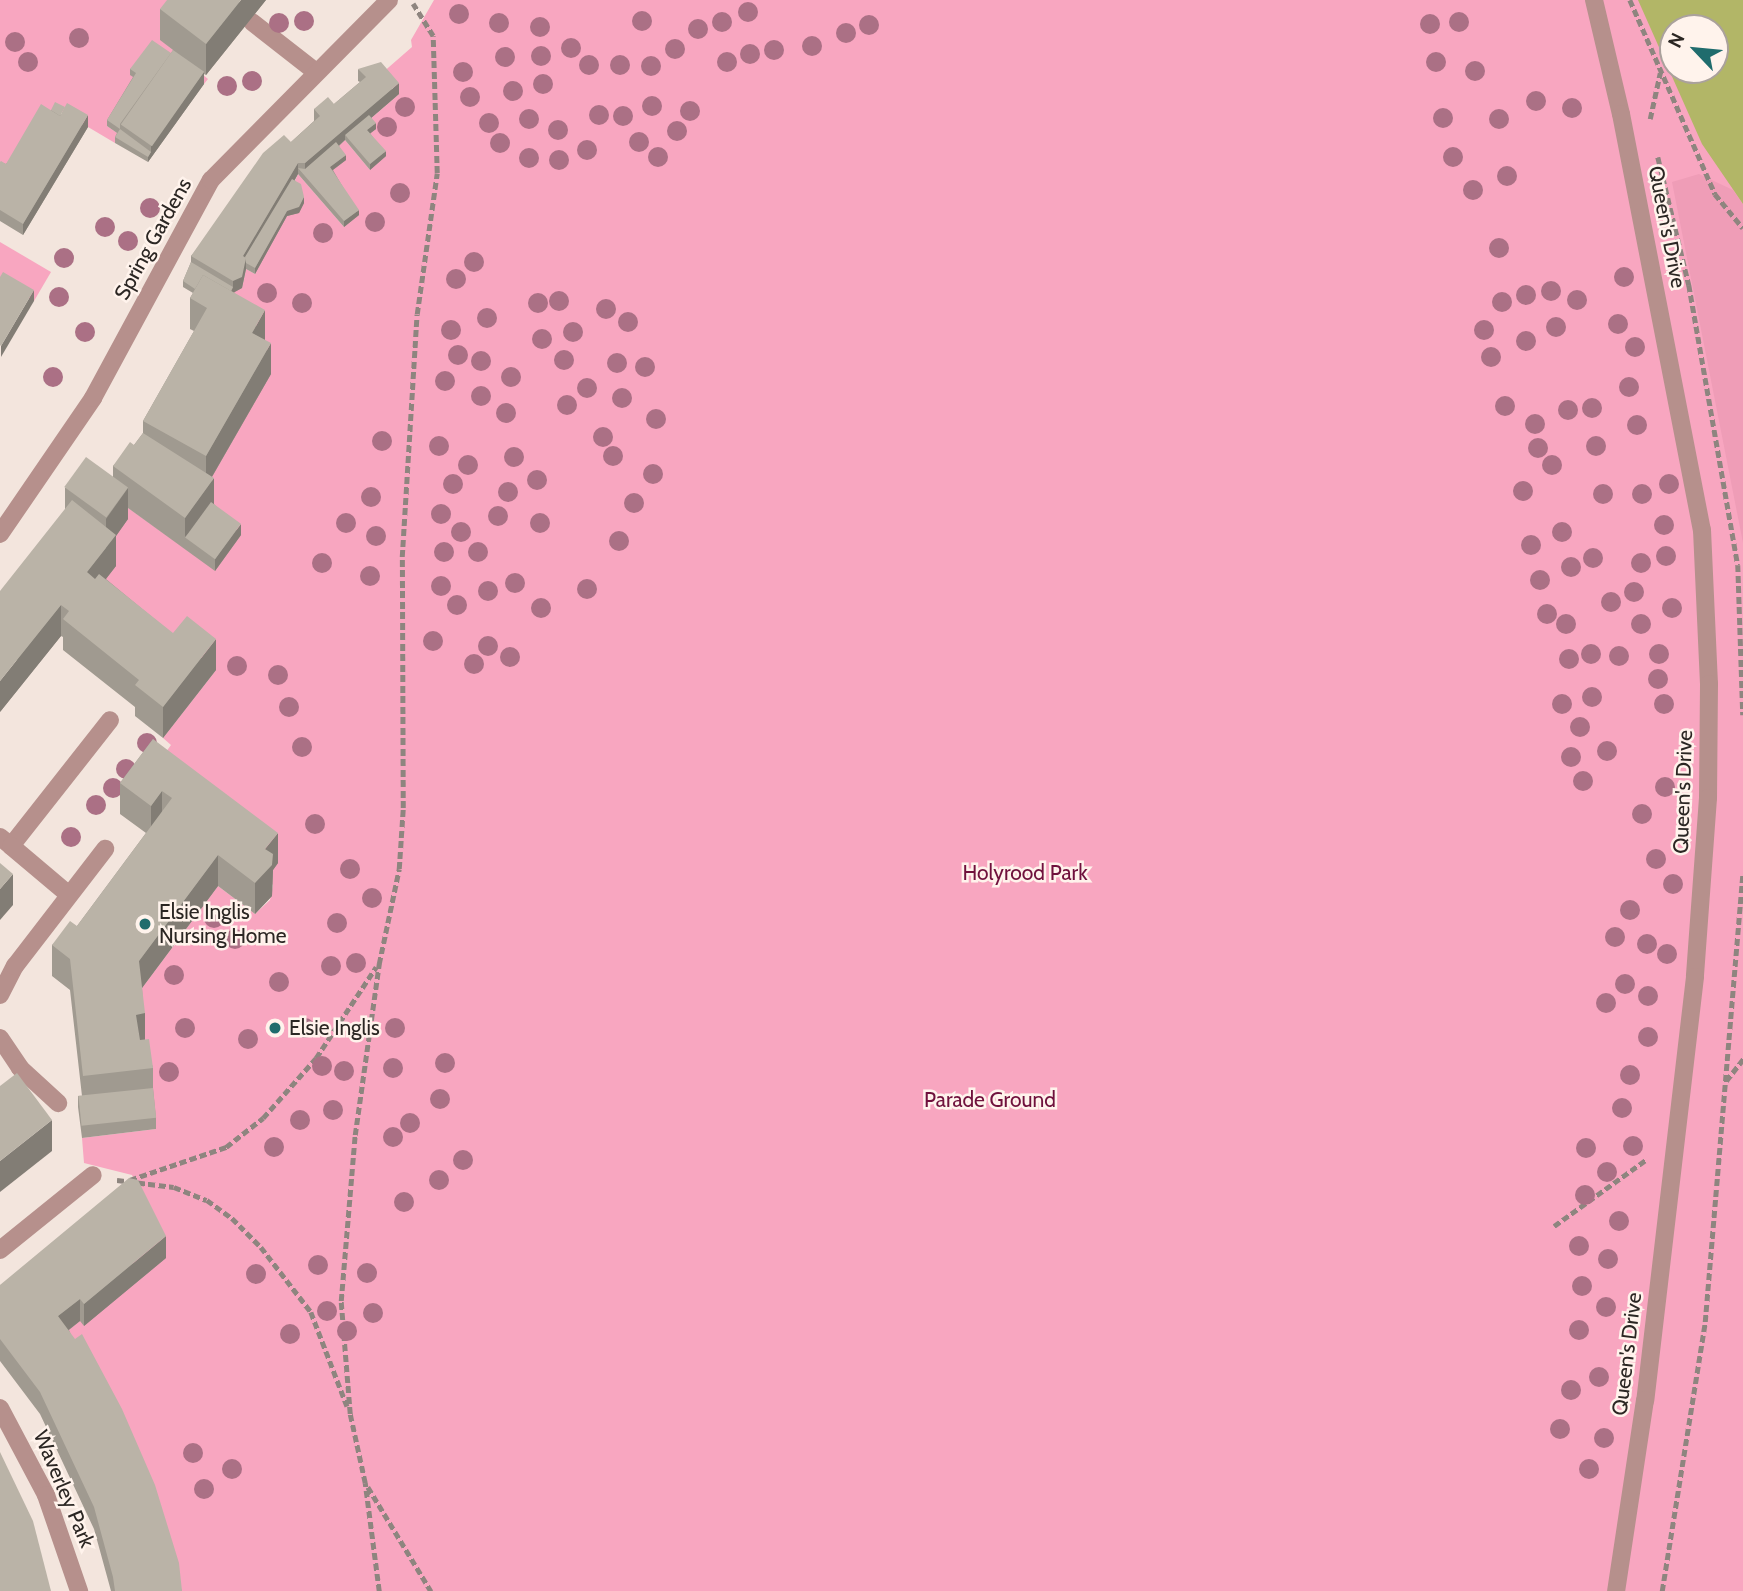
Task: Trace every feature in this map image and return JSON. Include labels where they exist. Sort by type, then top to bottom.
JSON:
[{"type":"street","name":"Spring Gardens","points":[[0,534],[93,398],[211,180],[389,0]]},
{"type":"street","name":"Queen's Drive","points":[[1594,0],[1621,114],[1702,530],[1709,684],[1708,798],[1695,977],[1645,1400],[1616,1591]]},
{"type":"street","points":[[252,22],[316,72]]},
{"type":"street","points":[[68,894],[5,842],[110,720]]},
{"type":"street","points":[[0,995],[15,966],[105,849]]},
{"type":"street","points":[[0,1038],[20,1068],[58,1103]]},
{"type":"street","points":[[0,1250],[93,1175]]},
{"type":"street","name":"Waverley Park","points":[[0,1408],[46,1495],[79,1591]]},
{"type":"path","points":[[379,1591],[365,1483],[350,1414],[341,1301],[355,1135],[379,964],[399,869],[405,688],[404,518],[417,314],[437,173],[433,36],[410,0]]},
{"type":"path","points":[[1630,0],[1659,68]]},
{"type":"path","points":[[1647,131],[1659,81]]},
{"type":"path","points":[[1666,84],[1715,194],[1743,228]]},
{"type":"path","points":[[1662,1591],[1705,1322],[1743,874]]},
{"type":"path","points":[[350,1414],[312,1312],[261,1247],[207,1200],[174,1187],[126,1181],[226,1147],[263,1118],[316,1058],[379,964]]},
{"type":"path","points":[[1726,1082],[1743,1059]]},
{"type":"path","points":[[1554,1226],[1675,1138]]},
{"type":"path","points":[[365,1483],[431,1591]]},
{"type":"green space","points":[[0,0],[192,0],[161,40],[208,79],[204,84],[131,75],[136,79],[107,126],[120,135],[115,143],[56,108],[0,173]]},
{"type":"green space","name":"Holyrood Park","points":[[434,0],[1743,0],[1743,1591],[179,1591],[58,1338],[80,1321],[143,1199],[132,1175],[84,1163],[82,1138],[156,1129],[139,992],[218,886],[255,914],[270,900],[273,885],[153,770],[171,745],[163,738],[216,670],[99,605],[113,497],[215,570],[240,535],[211,513],[203,306],[242,288],[246,269],[255,274],[298,174],[344,227],[330,172],[336,148],[345,140],[370,170],[369,120],[399,94],[381,74],[412,47],[411,40]]},
{"type":"green space","points":[[0,242],[51,272],[34,301],[0,285]]},
{"type":"shaded area","points":[[1638,0],[1743,0],[1743,204],[1702,144],[1675,84],[1729,84],[1729,14],[1659,14],[1659,47]]},
{"type":"shaded area","points":[[1699,174],[1733,190],[1743,204],[1743,543],[1672,182]]},
{"type":"building","points":[[167,0],[241,0],[206,44],[160,9]]},
{"type":"building","points":[[152,40],[171,53],[120,124],[120,129],[107,120],[136,73],[130,69]]},
{"type":"building","points":[[173,50],[204,72],[152,146],[121,125]]},
{"type":"building","points":[[381,62],[399,83],[305,163],[298,163],[243,256],[246,258],[242,277],[233,281],[191,256],[263,153],[284,135],[291,142],[320,116],[314,109],[328,97],[334,104],[366,77],[358,69]]},
{"type":"building","points":[[55,102],[65,107],[60,116],[51,110]]},
{"type":"building","points":[[67,103],[88,115],[23,224],[0,210],[0,162],[6,164],[41,104],[60,116]]},
{"type":"building","points":[[369,115],[376,123],[367,130],[386,151],[370,164],[345,135]]},
{"type":"building","points":[[120,129],[151,152],[148,157],[115,137]]},
{"type":"building","points":[[336,142],[346,155],[330,167],[359,210],[344,221],[298,168],[305,169]]},
{"type":"building","points":[[292,179],[301,184],[304,197],[299,207],[287,211],[255,268],[246,263],[245,257]]},
{"type":"building","points":[[191,262],[233,287],[231,291],[203,275],[195,289],[183,281]]},
{"type":"building","points":[[3,272],[34,290],[1,346],[0,277]]},
{"type":"building","points":[[203,275],[265,310],[252,333],[271,343],[206,456],[143,421],[207,308],[190,298]]},
{"type":"building","points":[[143,433],[214,478],[185,518],[113,466],[130,442],[134,445]]},
{"type":"building","points":[[86,457],[128,488],[106,517],[64,487]]},
{"type":"building","points":[[72,500],[116,535],[87,572],[95,579],[99,574],[173,633],[187,616],[216,639],[163,707],[135,685],[139,680],[63,619],[69,611],[61,605],[0,681],[0,591]]},
{"type":"building","points":[[211,502],[241,524],[215,559],[185,538]]},
{"type":"building","name":"Elsie Inglis Nursing Home","points":[[153,739],[278,833],[265,849],[273,854],[272,865],[255,883],[218,855],[139,961],[145,1013],[136,1015],[140,1040],[149,1039],[153,1068],[83,1076],[70,959],[52,945],[70,921],[77,926],[172,798],[162,791],[151,806],[120,783]]},
{"type":"building","points":[[0,863],[13,874],[0,889]]},
{"type":"building","points":[[17,1073],[52,1120],[0,1161],[0,1086]]},
{"type":"building","points":[[153,1088],[156,1118],[82,1126],[78,1096]]},
{"type":"building","points":[[129,1178],[138,1180],[166,1236],[84,1304],[80,1299],[58,1316],[75,1339],[82,1334],[122,1409],[155,1485],[179,1563],[182,1591],[115,1591],[94,1507],[40,1392],[0,1339],[0,1285]]},
{"type":"building","points":[[0,1452],[33,1521],[51,1591],[0,1591]]},
{"type":"place","name":"Elsie Inglis Nursing Home","points":[[145,924]]},
{"type":"place","name":"Elsie Inglis","points":[[275,1028]]},
{"type":"park label","name":"Parade Ground","points":[[990,1100]]}]
